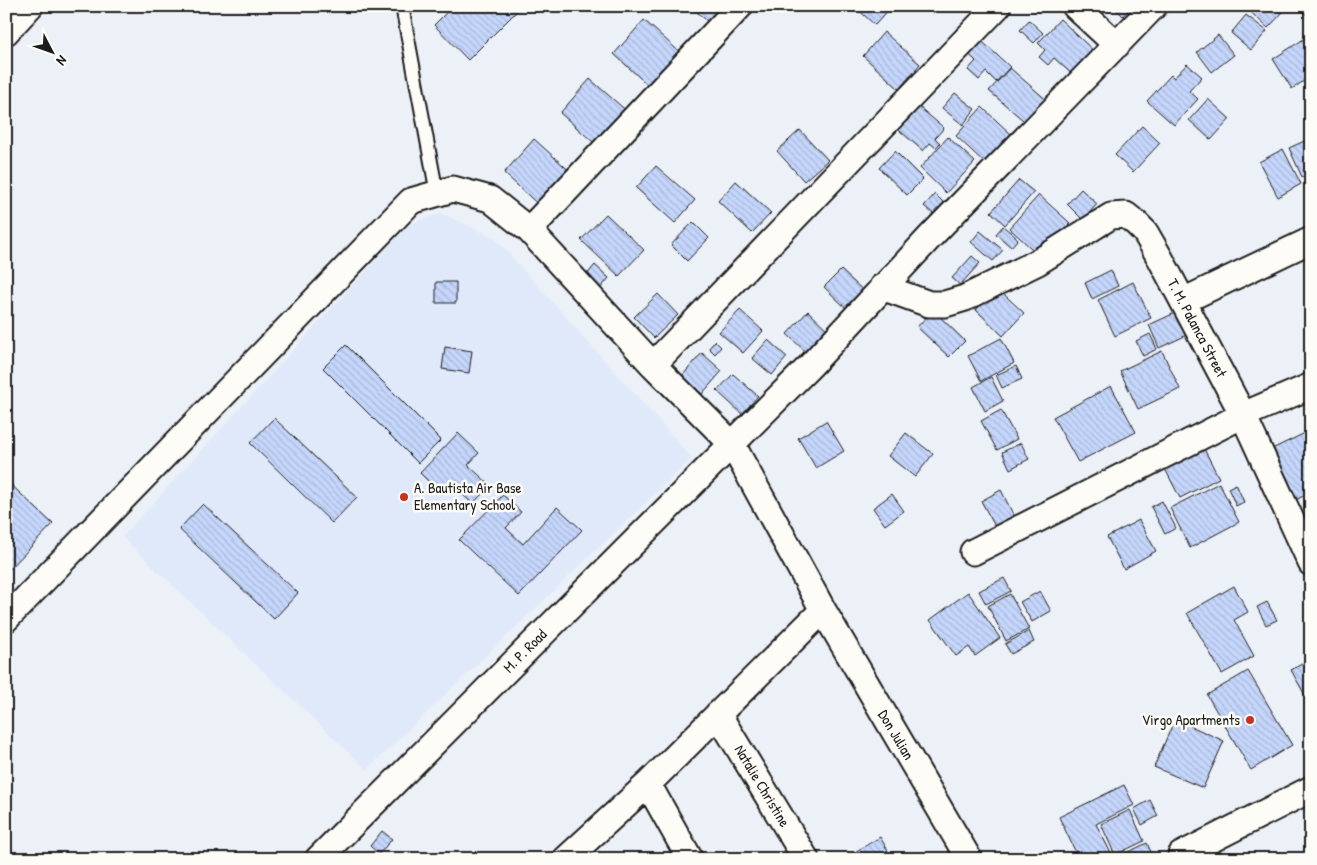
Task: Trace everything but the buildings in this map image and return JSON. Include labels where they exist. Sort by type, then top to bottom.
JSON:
[{"type":"street","points":[[6,32],[30,6]]},
{"type":"street","points":[[529,230],[740,6]]},
{"type":"street","points":[[653,365],[998,6]]},
{"type":"street","points":[[1075,6],[1117,45]]},
{"type":"street","name":"M. P. Road","points":[[324,856],[810,366],[882,287],[1154,6]]},
{"type":"street","name":"Don Julian","points":[[6,619],[410,200],[453,189],[490,199],[529,230],[653,365],[732,444],[823,610],[969,859]]},
{"type":"street","name":"T. M. Palanca Street","points":[[882,287],[929,304],[945,304],[965,298],[1058,250],[1111,216],[1126,216],[1145,232],[1183,301],[1243,415],[1311,563]]},
{"type":"street","points":[[1183,301],[1311,240]]},
{"type":"street","points":[[972,552],[1243,415],[1311,386]]},
{"type":"street","points":[[566,859],[648,784],[823,610]]},
{"type":"street","name":"Natalie Christine","points":[[718,714],[806,859]]},
{"type":"street","points":[[648,784],[690,859]]},
{"type":"street","points":[[1181,856],[1311,789]]},
{"type":"lane","points":[[402,6],[437,194]]},
{"type":"shaded area","name":"A. Bautista Air Base Elementary School","points":[[441,213],[495,238],[692,458],[367,770],[122,537],[408,225]]},
{"type":"place","name":"A. Bautista Air Base Elementary School","points":[[404,497]]},
{"type":"place","name":"Virgo Apartments","points":[[1250,720]]}]
